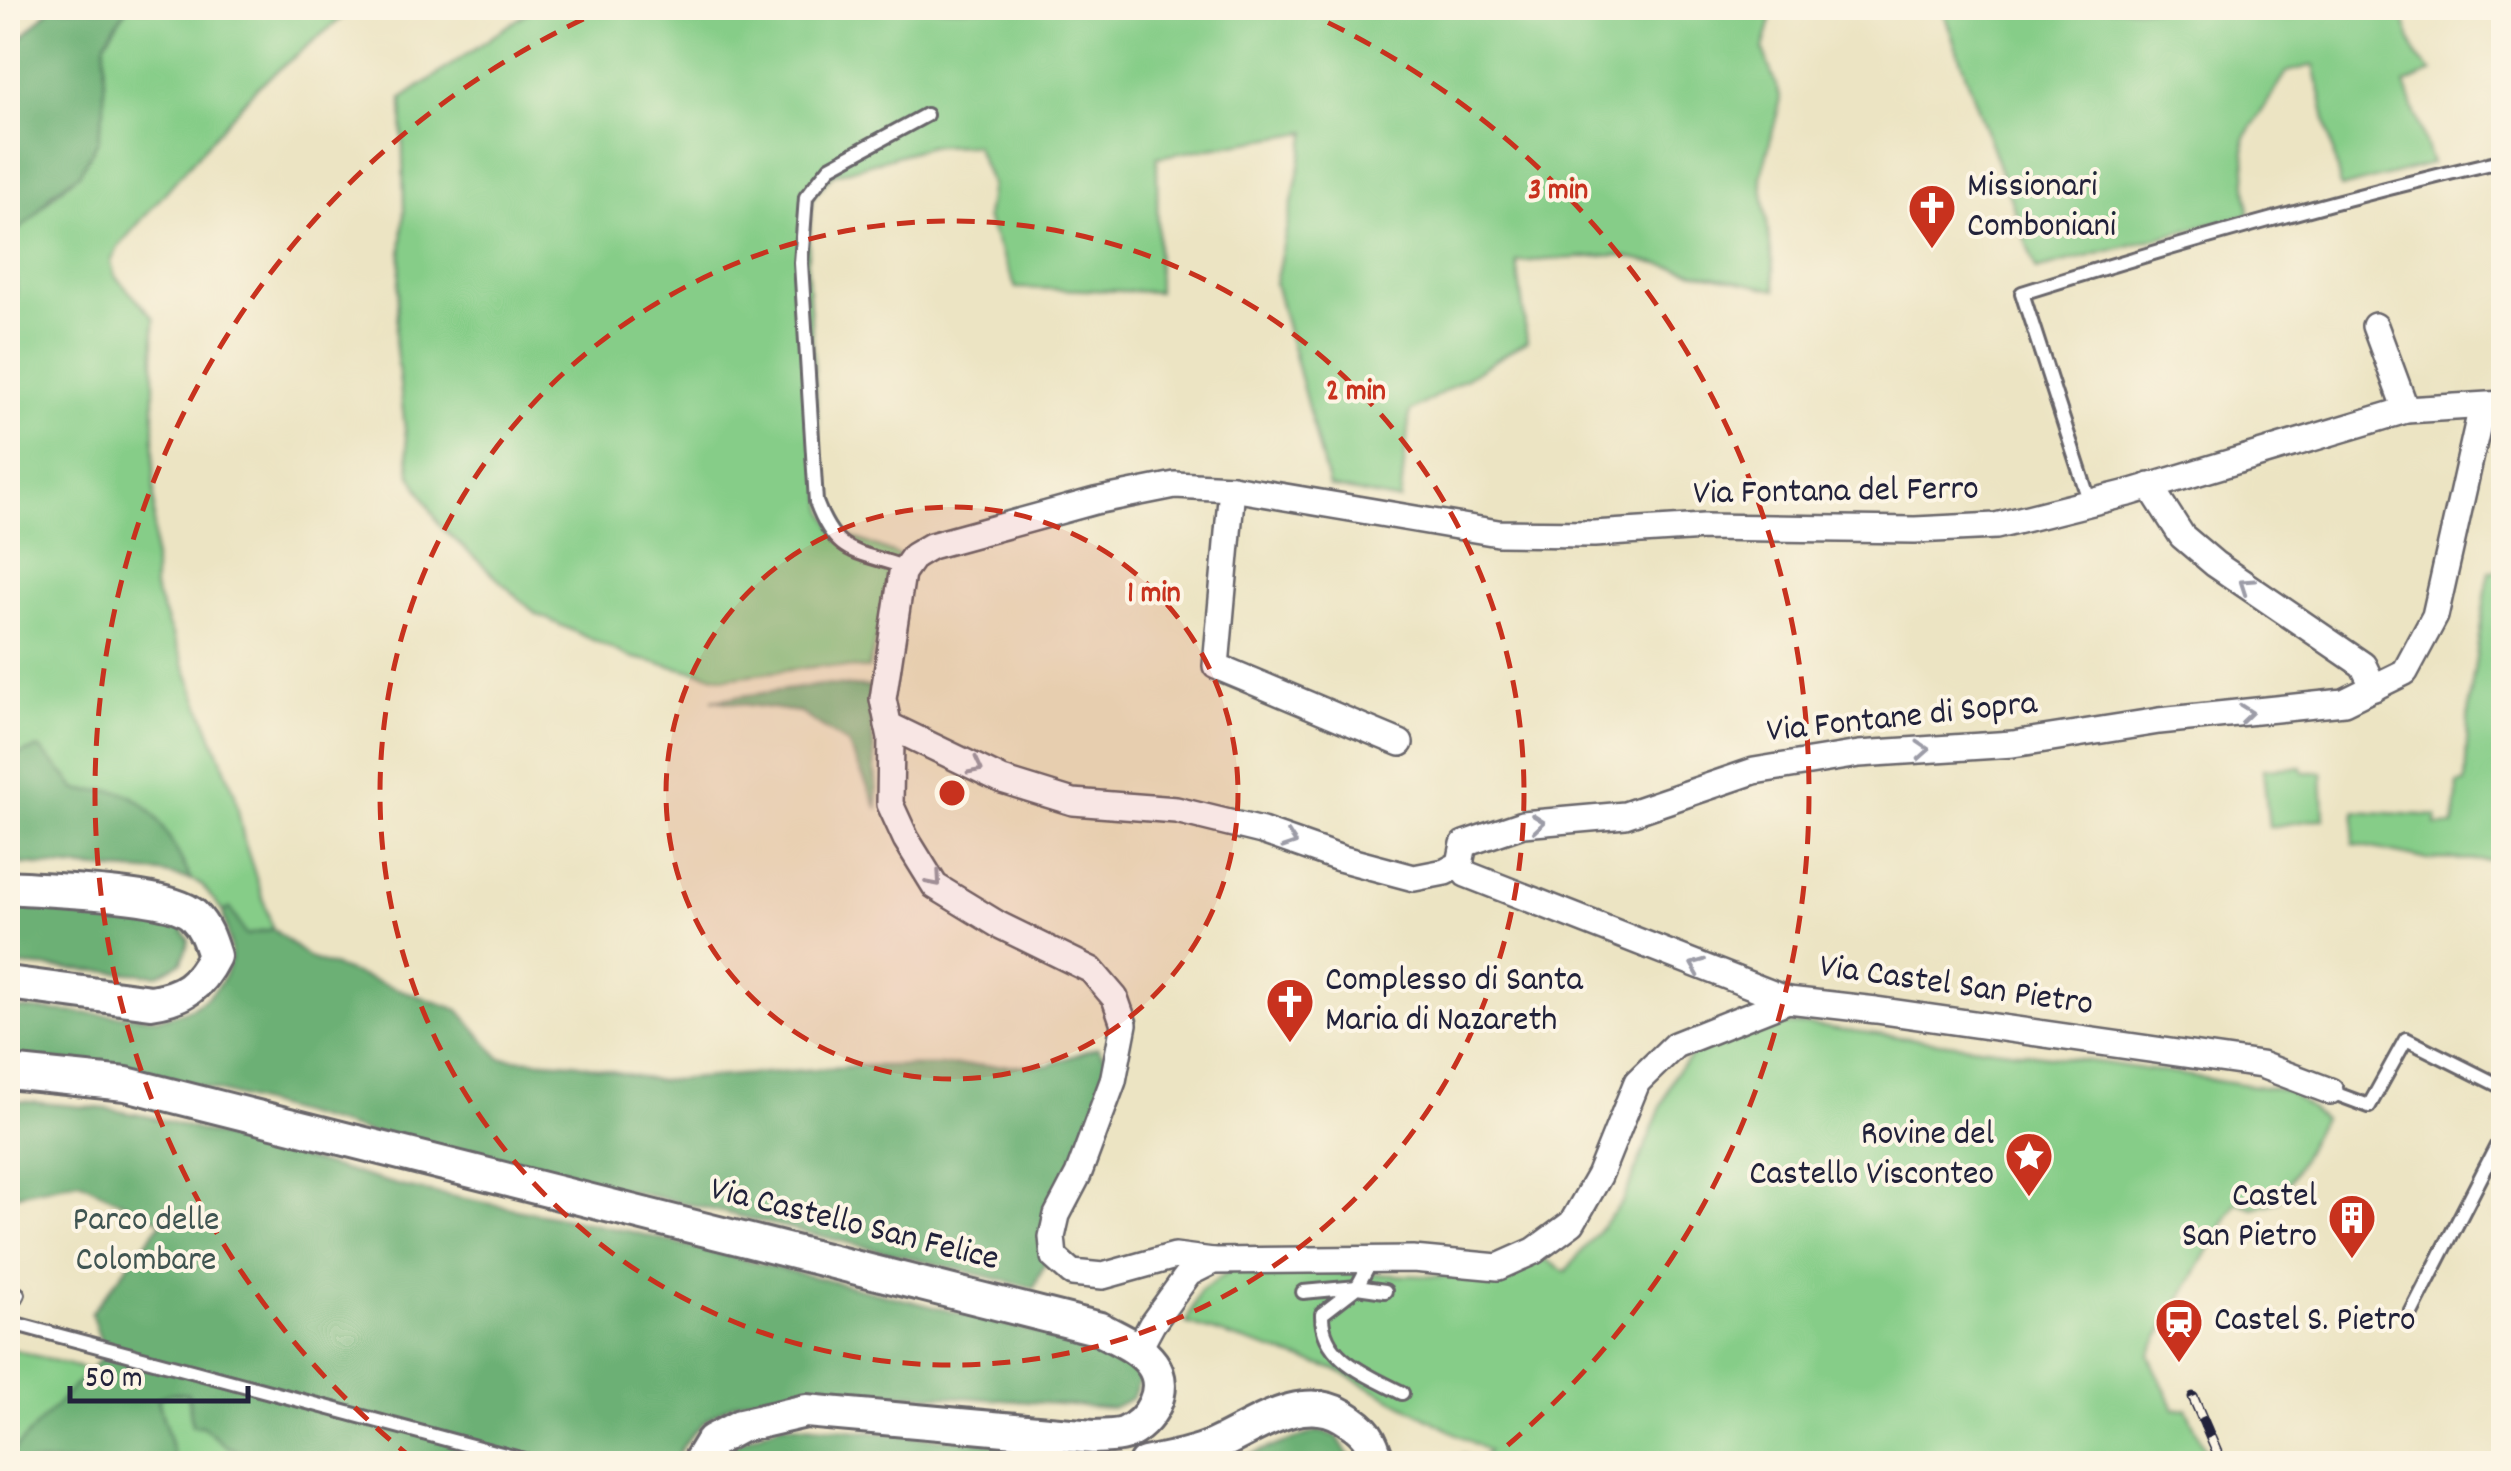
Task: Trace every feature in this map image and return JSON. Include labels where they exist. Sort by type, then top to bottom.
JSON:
[{"type":"street","points":[[2375,326],[2417,409]]},
{"type":"street","name":"Via Fontana del Ferro","points":[[906,568],[914,556],[931,546],[1095,500],[1175,484],[1232,488],[1498,533],[1594,534],[1704,526],[1915,530],[1980,527],[2090,503],[2417,409],[2493,405]]},
{"type":"street","points":[[2150,486],[2182,536],[2214,564],[2362,665],[2374,688],[2405,672],[2435,616],[2493,405]]},
{"type":"street","points":[[1232,488],[1216,666],[1400,743]]},
{"type":"street","points":[[888,725],[884,699],[892,625],[906,568]]},
{"type":"street","name":"Via Fontane di Sopra","points":[[888,725],[1002,780],[1073,802],[1176,810],[1262,831],[1339,858],[1414,878],[1445,872],[1460,864],[1464,844],[1523,824],[1626,816],[1754,770],[1858,754],[2013,744],[2159,721],[2344,702],[2374,688]]},
{"type":"street","name":"Via Castel San Pietro","points":[[888,725],[890,804],[935,886],[998,925],[1091,970],[1116,998],[1124,1024],[1123,1043],[1094,1134],[1057,1215],[1052,1237],[1054,1257],[1072,1273],[1104,1276],[1175,1256],[1213,1261],[1413,1259],[1498,1267],[1534,1251],[1572,1223],[1599,1176],[1637,1082],[1675,1045],[1788,1000],[2261,1065],[2332,1092]]},
{"type":"street","points":[[1460,864],[1466,874],[1788,1000]]},
{"type":"street","points":[[8,887],[162,901],[190,912],[207,932],[214,956],[190,990],[151,1002],[8,982]]},
{"type":"street","name":"Via Castello San Felice","points":[[8,1072],[126,1084],[163,1093],[1100,1330],[1138,1350]]},
{"type":"street","points":[[698,1464],[712,1441],[740,1426],[806,1411],[1121,1436],[1142,1423],[1157,1401],[1159,1384],[1154,1366],[1138,1350],[1189,1273],[1213,1261]]},
{"type":"street","points":[[1145,1464],[1201,1451],[1271,1418],[1307,1406],[1335,1410],[1364,1428],[1378,1464]]},
{"type":"lane","points":[[906,568],[852,552],[826,529],[816,502],[801,264],[806,197],[830,166],[926,115]]},
{"type":"lane","points":[[2090,503],[2022,293],[2348,197],[2504,160]]},
{"type":"lane","points":[[2332,1092],[2369,1106],[2406,1039],[2504,1088]]},
{"type":"lane","points":[[2408,1319],[2504,1132]]},
{"type":"lane","points":[[1372,1259],[1357,1286],[1322,1314],[1321,1330],[1333,1351],[1402,1393]]},
{"type":"lane","points":[[1303,1292],[1357,1286],[1385,1290]]},
{"type":"lane","points":[[8,1312],[18,1294]]},
{"type":"lane","points":[[8,1322],[539,1464]]},
{"type":"green space","points":[[51,8],[127,8],[105,42],[104,109],[98,141],[79,174],[52,193],[34,217],[10,237],[16,289],[12,328],[15,378],[8,410],[8,51]]},
{"type":"green space","points":[[127,8],[354,8],[256,88],[118,247],[111,262],[115,276],[154,318],[154,589],[235,794],[244,841],[273,929],[246,936],[229,909],[223,912],[202,885],[192,880],[158,820],[116,791],[90,793],[75,789],[66,776],[8,750],[8,410],[15,378],[12,328],[16,289],[10,237],[79,174],[105,42]]},
{"type":"green space","points":[[534,8],[1774,8],[1763,50],[1781,99],[1761,177],[1776,290],[1618,255],[1517,262],[1527,341],[1410,412],[1400,501],[1329,487],[1275,283],[1307,132],[1157,157],[1158,292],[1016,288],[986,218],[991,184],[975,145],[930,146],[832,175],[812,198],[807,264],[824,509],[834,530],[900,556],[868,669],[821,666],[725,678],[630,657],[536,614],[440,526],[410,473],[395,341],[404,211],[402,99]]},
{"type":"green space","points":[[1942,8],[2400,8],[2417,57],[2432,72],[2405,84],[2432,164],[2341,188],[2314,65],[2287,72],[2244,139],[2249,214],[2036,270]]},
{"type":"green space","points":[[2489,571],[2503,571],[2503,860],[2424,859],[2353,844],[2355,811],[2437,816],[2436,825],[2454,826],[2458,784],[2465,783],[2469,703]]},
{"type":"green space","points":[[822,685],[869,687],[878,809],[848,744],[799,712],[712,700]]},
{"type":"green space","points":[[39,748],[75,789],[115,791],[141,802],[162,826],[192,880],[160,873],[8,863],[8,750],[19,754]]},
{"type":"green space","points":[[2302,767],[2303,772],[2322,772],[2324,818],[2269,827],[2263,769]]},
{"type":"green space","points":[[8,906],[154,916],[177,921],[189,940],[182,962],[158,975],[8,965]]},
{"type":"green space","points":[[230,908],[246,935],[273,929],[309,958],[459,1010],[500,1058],[574,1063],[659,1081],[858,1066],[1049,1065],[1097,1047],[1119,1075],[1105,1127],[1034,1288],[697,1206],[414,1145],[160,1075],[113,1066],[8,1057],[8,1008],[158,1018],[193,1007],[212,992],[226,972],[231,955],[223,912]]},
{"type":"green space","points":[[1775,1024],[2104,1063],[2288,1091],[2322,1118],[2280,1200],[2253,1208],[2236,1202],[2149,1355],[2174,1409],[2186,1408],[2211,1463],[1449,1463],[1463,1454],[1478,1462],[1488,1451],[1339,1371],[1186,1323],[1200,1291],[1232,1269],[1479,1278],[1545,1259],[1565,1272],[1623,1201],[1674,1075],[1694,1053],[1738,1034]]},
{"type":"green space","name":"Parco delle Colombare","points":[[8,1100],[151,1117],[405,1187],[633,1232],[1043,1334],[1128,1361],[1140,1380],[1132,1398],[1112,1408],[912,1395],[763,1396],[738,1402],[708,1419],[685,1443],[673,1464],[252,1463],[251,1456],[226,1446],[202,1426],[192,1426],[188,1394],[171,1393],[158,1398],[175,1463],[8,1463],[8,1456],[105,1354],[91,1313],[162,1222],[79,1181],[8,1196]]},
{"type":"green space","points":[[8,1348],[95,1372],[8,1463]]},
{"type":"green space","points":[[188,1394],[211,1434],[252,1456],[252,1463],[175,1463],[158,1397]]},
{"type":"green space","points":[[782,1424],[1094,1452],[1006,1464],[726,1464],[733,1444]]},
{"type":"green space","points":[[1318,1431],[1337,1436],[1353,1463],[1226,1463]]},
{"type":"railway","points":[[2193,1397],[2222,1464]]},
{"type":"place","name":"Missionari Comboniani","points":[[1932,250]]},
{"type":"place","name":"Complesso di Santa Maria di Nazareth","points":[[1290,1044]]},
{"type":"place","name":"Rovine del Castello Visconteo","points":[[2029,1198]]},
{"type":"place","name":"Castel San Pietro","points":[[2352,1260]]},
{"type":"place","name":"Castel S. Pietro","points":[[2179,1364]]}]
